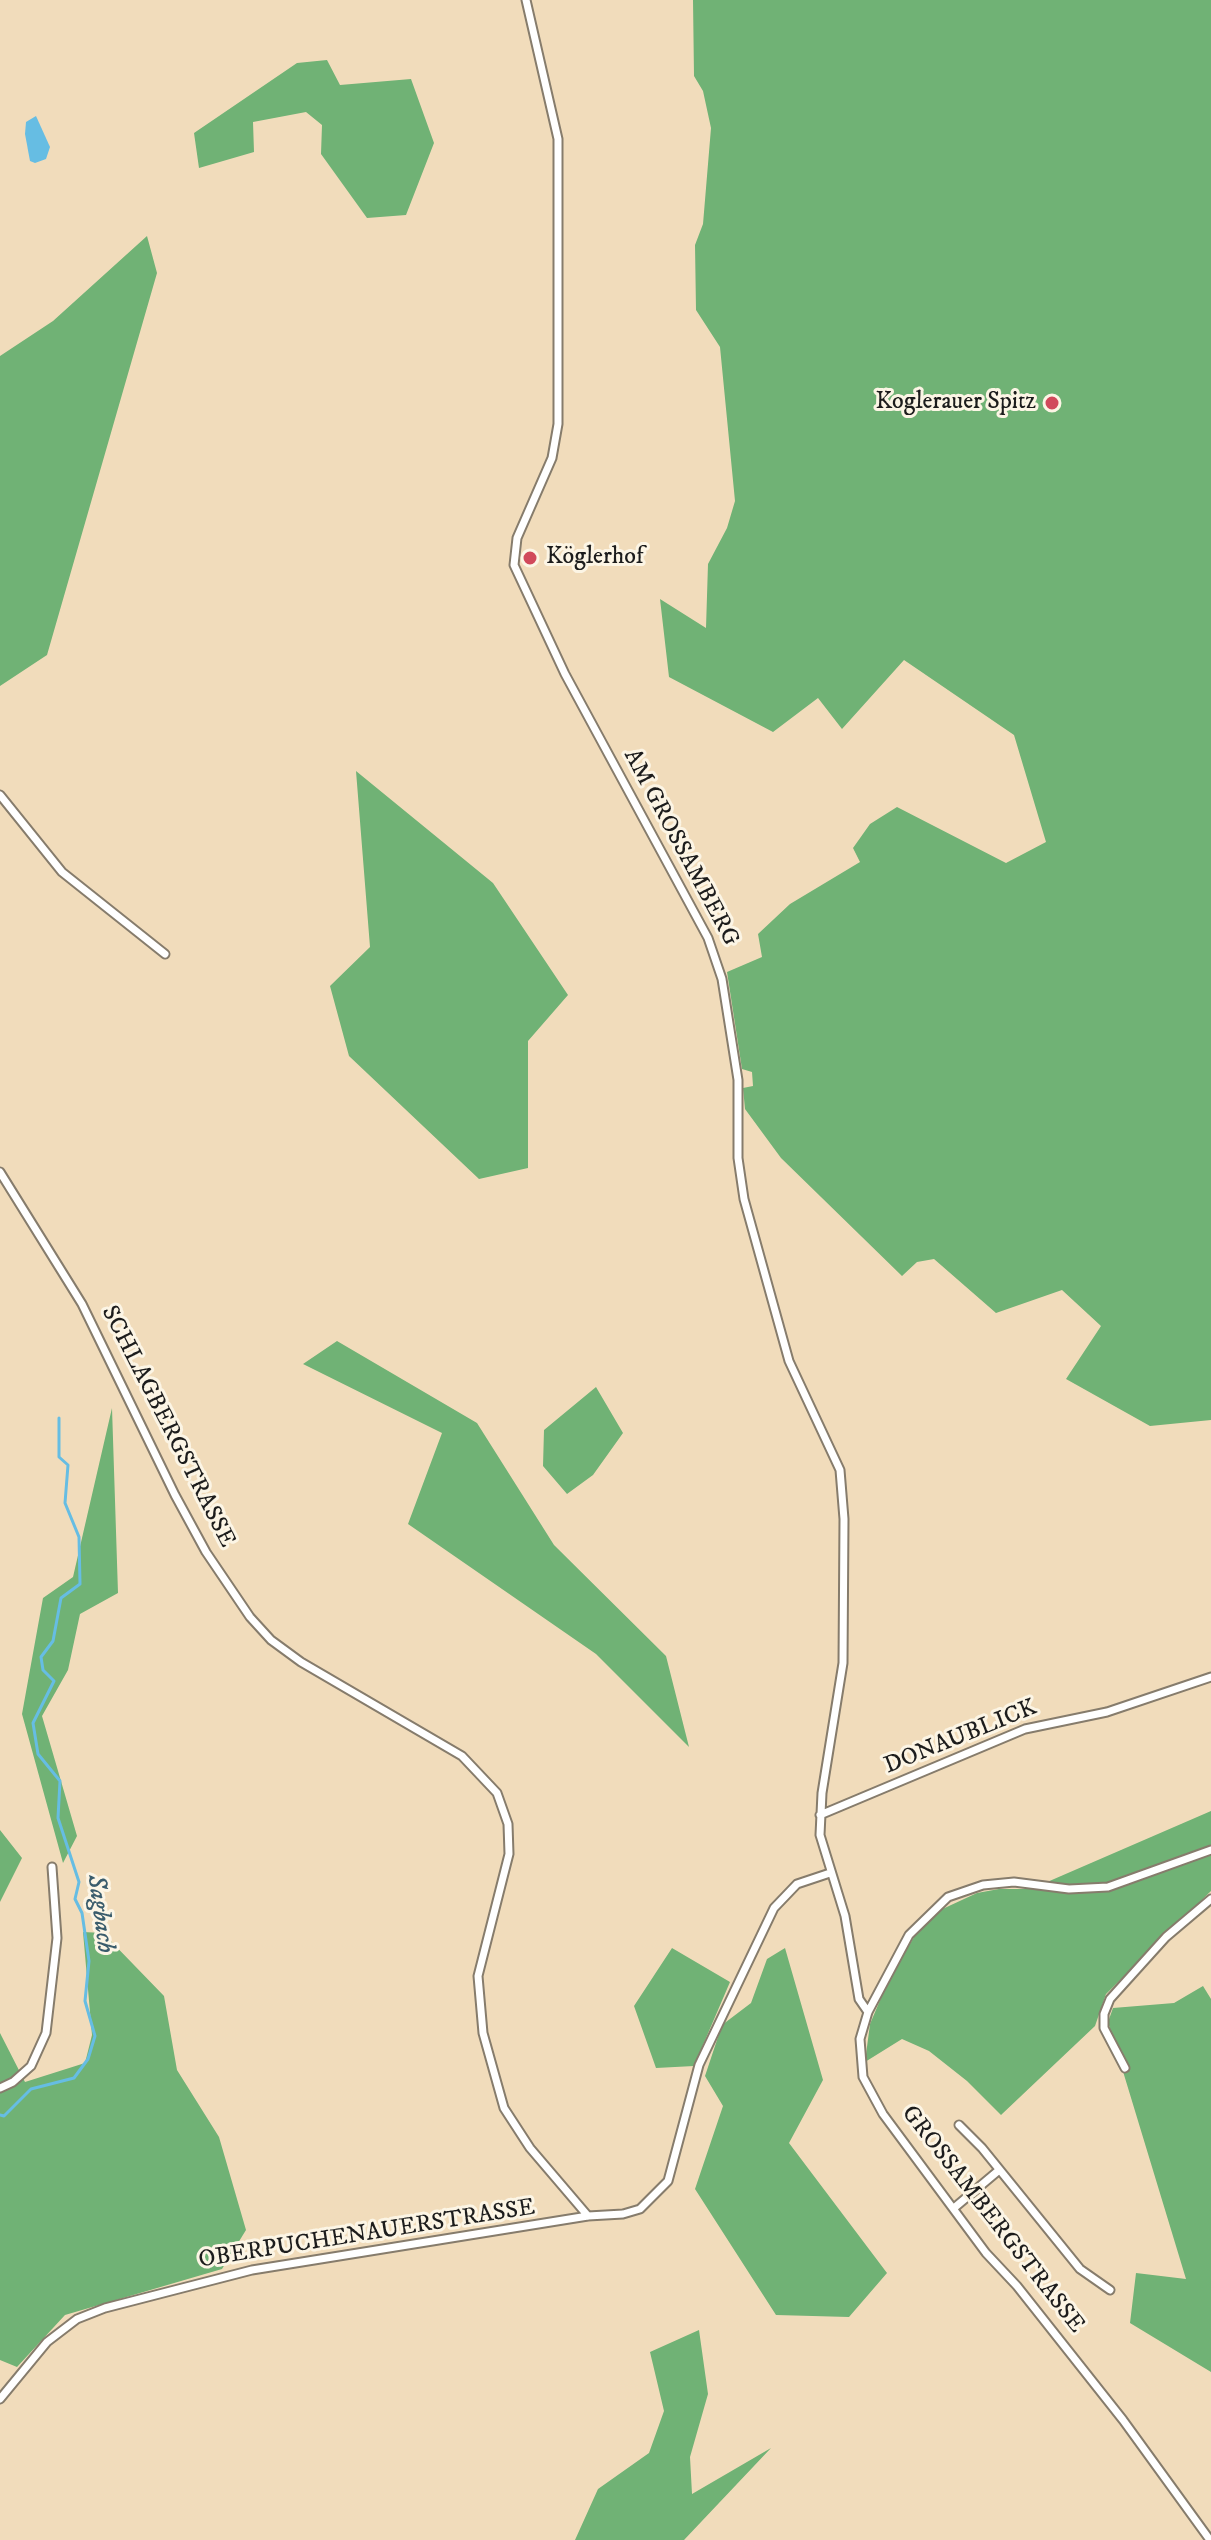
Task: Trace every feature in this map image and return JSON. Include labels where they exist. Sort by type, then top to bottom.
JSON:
[{"type":"street","name":"AM GROSSAMBERG","points":[[526,0],[547,83],[559,162],[556,238],[558,424],[552,458],[522,524],[515,547],[514,565],[527,599],[716,957],[737,1071],[738,1158],[744,1199],[789,1361],[840,1470],[844,1544],[843,1663],[820,1815],[820,1835],[845,1916],[859,1999],[868,2012]]},
{"type":"street","points":[[0,795],[62,872],[165,954]]},
{"type":"street","name":"SCHLAGBERGSTRASSE","points":[[0,1172],[82,1304],[180,1506],[245,1610],[284,1651],[462,1756],[497,1793],[508,1824],[509,1854],[478,1976],[483,2033],[499,2097],[511,2121],[588,2216]]},
{"type":"street","name":"DONAUBLICK","points":[[820,1815],[1025,1729],[1107,1712],[1211,1677]]},
{"type":"street","name":"GROSSAMBERGSTRASSE","points":[[1210,2540],[1123,2420],[1017,2286],[986,2253],[883,2114],[863,2077],[860,2039],[868,2012],[914,1929],[935,1907],[957,1893],[983,1885],[1014,1882],[1069,1889],[1108,1887],[1211,1850]]},
{"type":"street","points":[[0,2088],[13,2082],[31,2066],[46,2033],[57,1938],[52,1867]]},
{"type":"street","points":[[588,2216],[623,2214],[640,2209],[668,2181],[699,2065],[762,1930],[790,1889],[830,1873]]},
{"type":"street","points":[[1125,2068],[1104,2028],[1104,2014],[1110,1999],[1166,1937],[1211,1899]]},
{"type":"street","points":[[959,2125],[1080,2269],[1110,2290]]},
{"type":"street","points":[[954,2208],[998,2171]]},
{"type":"street","name":"OBERPUCHENAUERSTRASSE","points":[[0,2399],[47,2342],[77,2319],[105,2308],[252,2270],[588,2216]]},
{"type":"green space","points":[[693,0],[1211,0],[1211,1420],[1150,1426],[1066,1379],[1101,1326],[1062,1290],[996,1313],[934,1259],[917,1262],[902,1276],[781,1158],[745,1109],[743,1088],[753,1086],[752,1072],[742,1069],[727,972],[762,957],[758,934],[790,904],[860,862],[853,848],[870,824],[897,807],[1006,863],[1046,842],[1014,735],[904,660],[842,729],[818,698],[773,732],[669,677],[660,599],[706,628],[708,564],[727,528],[735,501],[720,347],[696,310],[695,245],[703,224],[711,128],[703,91],[694,76]]},
{"type":"green space","points":[[327,60],[340,85],[411,79],[434,143],[406,215],[367,218],[321,154],[322,125],[306,112],[253,122],[254,152],[199,168],[194,133],[297,63]]},
{"type":"green space","points":[[147,236],[157,273],[47,655],[0,686],[0,356],[53,321]]},
{"type":"green space","points":[[356,771],[493,883],[568,995],[528,1041],[528,1168],[479,1179],[349,1056],[330,986],[370,947]]},
{"type":"green space","points":[[337,1341],[477,1423],[554,1545],[666,1656],[689,1747],[596,1654],[408,1524],[442,1433],[303,1364]]},
{"type":"green space","points":[[596,1387],[623,1433],[593,1475],[567,1494],[543,1466],[544,1430]]},
{"type":"green space","points":[[112,1408],[118,1593],[80,1614],[68,1670],[42,1716],[77,1836],[63,1863],[22,1714],[43,1598],[73,1577]]},
{"type":"green space","points":[[1211,1811],[1211,1891],[1106,1994],[1095,2026],[1001,2115],[967,2081],[929,2051],[902,2039],[865,2062],[870,2024],[889,1979],[920,1927],[936,1912],[977,1893],[1031,1889]]},
{"type":"green space","points":[[0,1830],[22,1858],[0,1902]]},
{"type":"green space","points":[[83,1932],[103,1933],[164,1996],[177,2070],[219,2137],[246,2230],[222,2269],[65,2315],[17,2367],[0,2360],[0,2033],[25,2082],[85,2063],[92,2035]]},
{"type":"green space","points":[[672,1948],[730,1982],[694,2066],[656,2068],[634,2006]]},
{"type":"green space","points":[[785,1948],[823,2080],[789,2143],[887,2273],[849,2317],[776,2315],[695,2189],[723,2106],[705,2076],[722,2025],[751,2003],[767,1959]]},
{"type":"green space","points":[[1203,1986],[1211,1999],[1211,2372],[1130,2323],[1136,2273],[1186,2279],[1108,2022],[1113,2008],[1174,2003]]},
{"type":"green space","points":[[699,2330],[708,2394],[690,2457],[692,2494],[771,2448],[684,2540],[575,2540],[598,2489],[649,2453],[664,2411],[650,2352]]},
{"type":"water","points":[[36,116],[50,147],[46,159],[35,163],[30,161],[25,134],[26,122]]},
{"type":"waterway","name":"Sagbach","points":[[0,2115],[4,2116],[31,2089],[74,2078],[88,2059],[95,2036],[85,2001],[89,1961],[82,1913],[75,1899],[79,1882],[58,1818],[60,1781],[38,1754],[33,1723],[54,1681],[43,1670],[41,1657],[53,1641],[61,1598],[80,1584],[79,1537],[65,1503],[68,1465],[59,1457],[59,1418]]},
{"type":"place","name":"Koglerauer Spitz","points":[[1052,403]]},
{"type":"place","name":"Köglerhof","points":[[530,558]]}]
